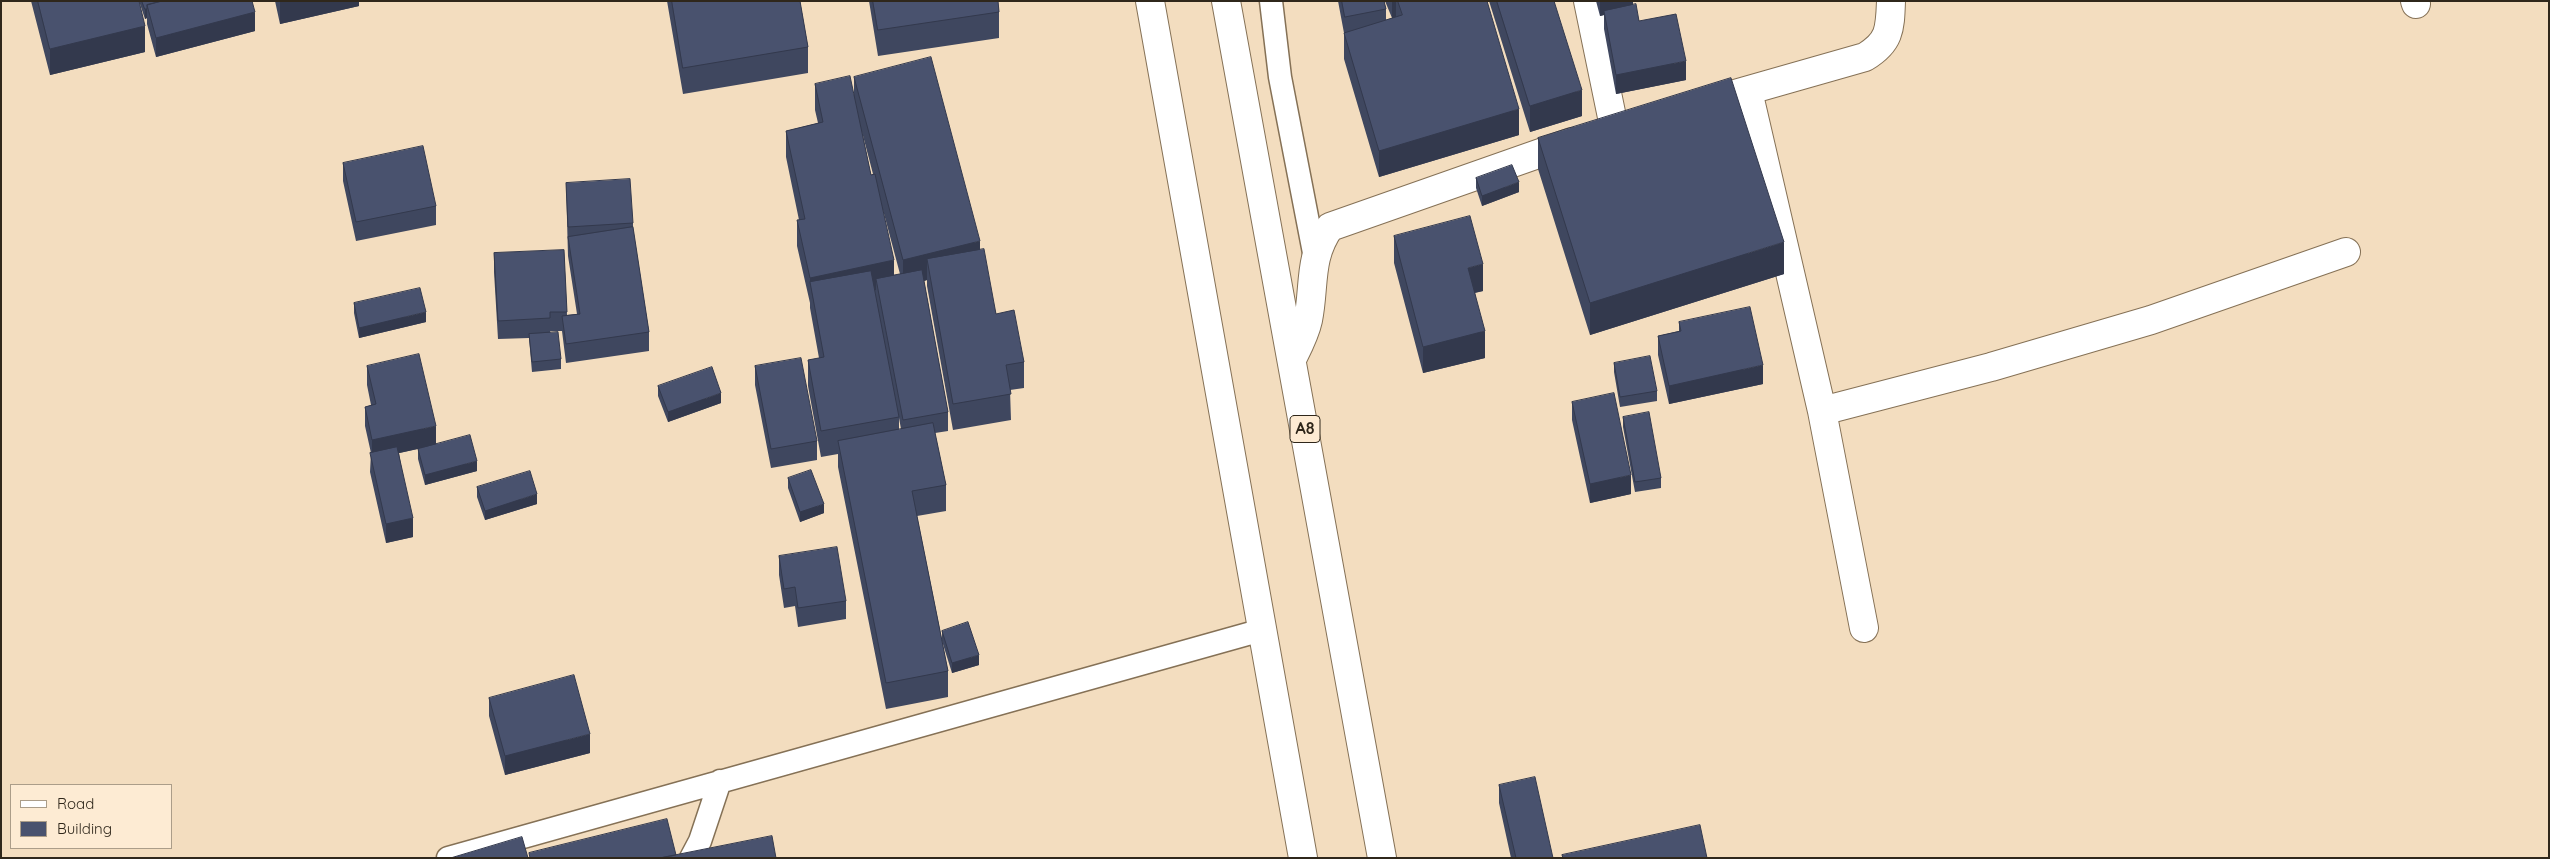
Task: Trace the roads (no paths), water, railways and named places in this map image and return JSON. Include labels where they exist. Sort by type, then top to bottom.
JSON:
[{"type":"main road","points":[[1150,1],[1303,858]]},
{"type":"main road","name":"A8","points":[[1226,1],[1382,858]]},
{"type":"main road","points":[[1588,1],[1614,127]]},
{"type":"main road","points":[[1671,112],[1865,57],[1879,48],[1890,31],[1891,1]]},
{"type":"main road","points":[[1748,91],[1822,411],[1864,628]]},
{"type":"main road","points":[[1292,360],[1302,339],[1308,319],[1311,275],[1315,258],[1320,241],[1330,228],[1614,127],[1642,120]]},
{"type":"main road","points":[[1822,411],[1991,367],[2151,320],[2346,252]]},
{"type":"lane","points":[[1271,1],[1280,77],[1315,258]]},
{"type":"lane","points":[[448,858],[1262,630]]},
{"type":"lane","points":[[691,858],[700,841],[720,782]]}]
